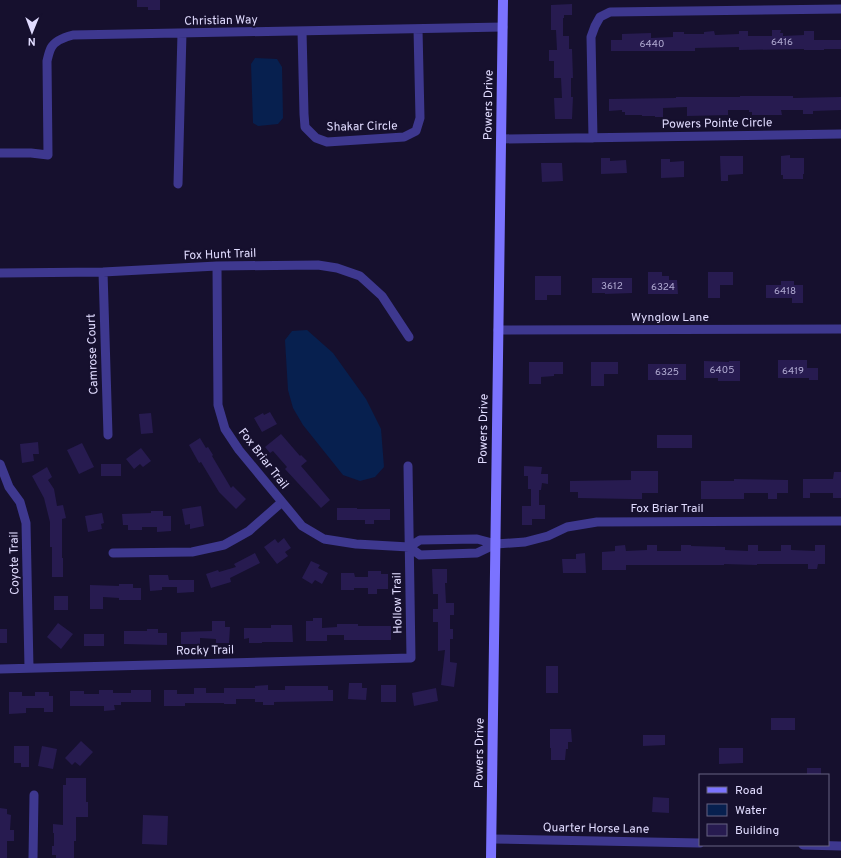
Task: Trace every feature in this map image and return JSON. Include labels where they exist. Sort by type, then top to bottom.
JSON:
[{"type":"street","name":"Powers Drive","points":[[492,858],[503,0]]},
{"type":"street","points":[[593,138],[591,37],[594,26],[600,17],[610,12],[841,9]]},
{"type":"street","name":"Christian Way","points":[[0,153],[31,153],[48,155],[47,61],[51,48],[56,41],[73,35],[503,27]]},
{"type":"street","name":"Shakar Circle","points":[[302,31],[304,114],[306,127],[316,138],[327,142],[404,138],[416,131],[420,118],[418,29]]},
{"type":"street","points":[[178,184],[182,33]]},
{"type":"street","name":"Powers Pointe Circle","points":[[501,139],[841,134]]},
{"type":"street","name":"Fox Hunt Trail","points":[[0,274],[103,272],[217,266],[318,265],[337,268],[360,276],[382,296],[409,337]]},
{"type":"street","name":"Fox Briar Trail","points":[[217,266],[218,405],[225,429],[239,450],[302,526],[324,540],[356,544],[409,547],[420,555],[477,553],[496,544]]},
{"type":"street","name":"Camrose Court","points":[[103,272],[108,435]]},
{"type":"street","name":"Wynglow Lane","points":[[498,330],[841,329]]},
{"type":"street","name":"Coyote Trail","points":[[0,464],[9,487],[20,502],[26,523],[29,668]]},
{"type":"street","name":"Hollow Trail","points":[[408,466],[411,658]]},
{"type":"street","points":[[113,553],[192,552],[224,545],[249,531],[282,502]]},
{"type":"street","name":"Fox Briar Trail","points":[[409,547],[420,540],[478,539],[496,544],[525,542],[548,536],[567,528],[597,522],[841,520]]},
{"type":"street","name":"Rocky Trail","points":[[0,669],[411,658]]},
{"type":"street","points":[[33,858],[34,795]]},
{"type":"street","name":"Quarter Horse Lane","points":[[492,839],[699,843]]},
{"type":"street","points":[[829,846],[841,846]]},
{"type":"water","points":[[255,58],[277,59],[282,67],[283,118],[278,124],[258,126],[253,123],[251,64]]},
{"type":"water","points":[[307,330],[333,353],[366,399],[381,429],[384,467],[375,477],[360,481],[343,475],[303,425],[293,408],[288,390],[285,340],[292,331]]},
{"type":"building","points":[[137,0],[160,0],[160,10],[148,10],[148,7],[137,7]]},
{"type":"building","points":[[572,4],[572,15],[564,15],[563,18],[563,36],[569,36],[569,49],[572,49],[572,119],[555,119],[554,98],[562,98],[561,78],[554,78],[554,61],[549,61],[549,50],[557,50],[556,30],[551,30],[551,5]]},
{"type":"building","points":[[772,30],[781,30],[780,33],[783,33],[783,36],[804,35],[804,31],[814,31],[814,40],[841,40],[841,49],[739,50],[739,47],[695,48],[695,51],[611,51],[611,40],[622,40],[622,34],[651,33],[651,38],[673,37],[673,32],[684,32],[684,34],[704,34],[704,32],[714,31],[715,35],[739,34],[739,31],[748,31],[748,36],[772,36]]},
{"type":"building","points":[[793,96],[793,98],[841,97],[841,110],[813,111],[813,114],[803,114],[803,110],[781,110],[782,115],[752,115],[752,112],[749,112],[749,110],[728,110],[728,115],[687,116],[687,107],[663,108],[663,117],[625,115],[625,112],[622,112],[622,110],[609,111],[609,99]]},
{"type":"building","points":[[790,155],[790,158],[804,158],[803,179],[783,179],[783,175],[781,175],[781,156]]},
{"type":"building","points":[[720,156],[743,156],[743,174],[728,175],[728,181],[721,181]]},
{"type":"building","points":[[601,158],[610,158],[610,161],[626,160],[627,173],[601,174]]},
{"type":"building","points":[[661,159],[670,159],[670,162],[684,161],[684,177],[661,178]]},
{"type":"building","points":[[541,163],[562,163],[563,181],[542,182]]},
{"type":"building","points":[[648,272],[662,272],[662,276],[669,276],[669,280],[677,280],[678,294],[648,294]]},
{"type":"building","points":[[708,272],[733,272],[733,285],[720,285],[720,298],[708,298]]},
{"type":"building","points":[[535,276],[561,276],[561,295],[547,295],[547,300],[535,300]]},
{"type":"building","points":[[592,278],[632,278],[632,293],[592,293]]},
{"type":"building","points":[[781,281],[794,281],[794,285],[803,285],[803,303],[792,303],[792,298],[766,298],[766,285],[781,285]]},
{"type":"building","points":[[778,360],[807,360],[807,368],[818,368],[818,380],[809,380],[809,378],[778,378]]},
{"type":"building","points":[[704,361],[740,361],[740,381],[718,381],[718,378],[704,378]]},
{"type":"building","points":[[529,362],[563,362],[563,374],[554,374],[554,376],[541,377],[541,384],[529,384]]},
{"type":"building","points":[[591,362],[618,362],[618,374],[604,374],[604,386],[591,386]]},
{"type":"building","points":[[648,364],[686,364],[686,380],[648,380]]},
{"type":"building","points":[[270,412],[277,424],[262,432],[254,418],[263,413],[264,415]]},
{"type":"building","points":[[151,413],[153,433],[141,434],[139,414]]},
{"type":"building","points":[[281,434],[300,456],[301,455],[307,461],[301,466],[330,500],[321,508],[285,469],[287,467],[273,451],[270,453],[265,447]]},
{"type":"building","points":[[657,435],[692,435],[692,448],[657,448]]},
{"type":"building","points":[[200,438],[206,448],[208,447],[213,455],[212,456],[231,488],[233,486],[246,499],[236,509],[219,492],[201,462],[199,463],[189,445]]},
{"type":"building","points":[[38,442],[39,454],[33,454],[34,461],[22,463],[20,444]]},
{"type":"building","points":[[82,443],[94,467],[79,474],[67,450]]},
{"type":"building","points":[[141,448],[151,461],[143,467],[140,464],[134,469],[126,459]]},
{"type":"building","points":[[101,464],[121,464],[121,476],[101,476]]},
{"type":"building","points":[[524,466],[542,467],[541,474],[548,474],[548,484],[542,483],[541,490],[539,490],[539,505],[545,505],[545,519],[532,519],[532,525],[522,525],[522,506],[531,506],[531,489],[528,489],[528,476],[524,476]]},
{"type":"building","points":[[47,467],[52,477],[48,480],[54,489],[57,506],[63,505],[66,518],[62,519],[63,577],[52,577],[50,522],[44,498],[32,476]]},
{"type":"building","points":[[631,471],[658,471],[658,493],[642,493],[642,499],[632,499],[578,498],[578,492],[570,492],[570,481],[631,480]]},
{"type":"building","points":[[834,472],[841,472],[841,498],[833,498],[833,493],[810,493],[810,498],[803,498],[803,479],[833,479]]},
{"type":"building","points":[[734,479],[788,480],[788,493],[777,493],[777,499],[768,499],[768,493],[744,493],[744,499],[701,499],[701,481],[734,481]]},
{"type":"building","points":[[201,506],[204,526],[190,529],[190,524],[185,525],[182,509]]},
{"type":"building","points":[[337,508],[390,509],[390,520],[374,520],[374,524],[365,524],[365,520],[337,520]]},
{"type":"building","points":[[151,511],[163,511],[163,516],[171,516],[171,531],[157,532],[157,527],[142,527],[142,530],[128,530],[128,525],[123,525],[122,514],[151,513]]},
{"type":"building","points":[[102,513],[104,523],[101,524],[102,529],[88,532],[85,516]]},
{"type":"building","points":[[284,538],[291,548],[285,552],[288,556],[277,564],[264,547],[275,539],[278,543]]},
{"type":"building","points":[[625,545],[626,551],[647,550],[647,545],[657,545],[657,551],[681,551],[681,545],[691,545],[725,547],[725,550],[748,551],[748,545],[758,545],[758,551],[781,551],[781,545],[791,545],[791,550],[815,551],[815,545],[825,545],[825,564],[818,564],[817,569],[808,569],[808,564],[724,564],[626,565],[626,570],[602,570],[602,552],[615,551],[615,546]]},
{"type":"building","points":[[255,553],[260,563],[230,578],[231,582],[211,588],[206,574],[236,567],[234,564]]},
{"type":"building","points":[[585,553],[586,573],[563,573],[562,559],[576,559],[576,554]]},
{"type":"building","points":[[311,561],[320,565],[318,568],[328,573],[322,584],[315,580],[312,584],[302,578]]},
{"type":"building","points":[[432,569],[447,569],[447,583],[445,583],[446,603],[454,603],[454,615],[450,615],[450,629],[453,629],[453,639],[450,639],[450,662],[457,663],[454,687],[441,685],[445,650],[438,651],[438,622],[433,622],[433,609],[438,609],[438,594],[433,594]]},
{"type":"building","points":[[368,571],[381,571],[381,574],[388,574],[388,589],[377,589],[377,594],[368,594],[368,588],[341,590],[341,573],[354,573],[355,577],[368,577]]},
{"type":"building","points":[[149,575],[168,575],[169,580],[194,580],[194,592],[177,593],[177,587],[162,587],[162,590],[150,591]]},
{"type":"building","points":[[119,584],[133,584],[133,588],[141,588],[141,600],[119,600],[119,598],[103,597],[103,609],[90,609],[90,585],[119,586]]},
{"type":"building","points":[[54,596],[68,596],[68,610],[54,610]]},
{"type":"building","points":[[313,618],[322,618],[322,628],[337,627],[337,624],[358,624],[358,626],[391,626],[391,640],[344,640],[344,635],[327,635],[327,641],[306,641],[306,621],[313,621]]},
{"type":"building","points":[[212,621],[225,621],[225,627],[230,627],[229,643],[216,643],[216,639],[200,638],[200,644],[181,644],[181,632],[212,631]]},
{"type":"building","points":[[58,623],[73,634],[61,649],[47,637]]},
{"type":"building","points":[[271,625],[292,625],[293,642],[249,643],[249,638],[244,639],[244,628],[271,628]]},
{"type":"building","points":[[0,629],[7,629],[7,643],[0,643]]},
{"type":"building","points":[[147,629],[158,629],[158,633],[167,633],[167,645],[124,644],[124,631],[147,631]]},
{"type":"building","points":[[84,634],[104,634],[104,646],[84,646]]},
{"type":"building","points":[[546,666],[558,666],[558,693],[546,693]]},
{"type":"building","points":[[349,683],[362,683],[362,688],[367,688],[366,700],[348,699]]},
{"type":"building","points":[[268,685],[268,690],[285,690],[285,686],[328,686],[328,690],[333,690],[333,701],[274,702],[274,705],[263,705],[263,702],[255,702],[255,699],[236,699],[236,704],[185,703],[185,706],[164,706],[164,690],[177,690],[177,694],[194,694],[194,688],[206,688],[206,693],[224,693],[224,688],[255,688],[255,686]]},
{"type":"building","points":[[381,685],[396,685],[396,702],[381,702]]},
{"type":"building","points":[[436,688],[438,701],[414,706],[412,693]]},
{"type":"building","points":[[99,690],[113,690],[113,693],[131,693],[131,690],[151,690],[151,702],[121,702],[121,705],[114,705],[115,710],[104,711],[104,706],[70,706],[70,691],[84,691],[84,694],[99,694]]},
{"type":"building","points":[[9,692],[22,692],[22,696],[35,696],[35,692],[49,692],[49,696],[53,696],[53,712],[44,712],[44,708],[26,708],[26,713],[9,714]]},
{"type":"building","points":[[771,718],[795,718],[795,730],[771,730]]},
{"type":"building","points":[[550,729],[571,729],[572,742],[568,742],[565,760],[551,760]]},
{"type":"building","points":[[643,735],[665,735],[665,745],[643,746]]},
{"type":"building","points":[[81,741],[93,752],[80,766],[75,762],[72,765],[65,758]]},
{"type":"building","points":[[14,746],[29,746],[29,767],[21,767],[21,763],[14,763]]},
{"type":"building","points":[[42,746],[57,749],[53,769],[38,766]]},
{"type":"building","points":[[719,748],[743,748],[743,763],[719,764]]},
{"type":"building","points":[[807,768],[821,768],[821,774],[807,774]]},
{"type":"building","points":[[66,778],[86,778],[86,802],[88,802],[88,817],[76,817],[74,858],[56,858],[56,855],[52,855],[52,846],[54,846],[53,824],[63,825],[63,785],[66,785]]},
{"type":"building","points":[[653,797],[669,798],[669,813],[652,812]]},
{"type":"building","points":[[0,808],[7,809],[7,814],[11,815],[10,830],[14,830],[14,841],[7,841],[7,858],[0,858]]},
{"type":"building","points":[[143,815],[168,816],[167,845],[142,844]]}]
